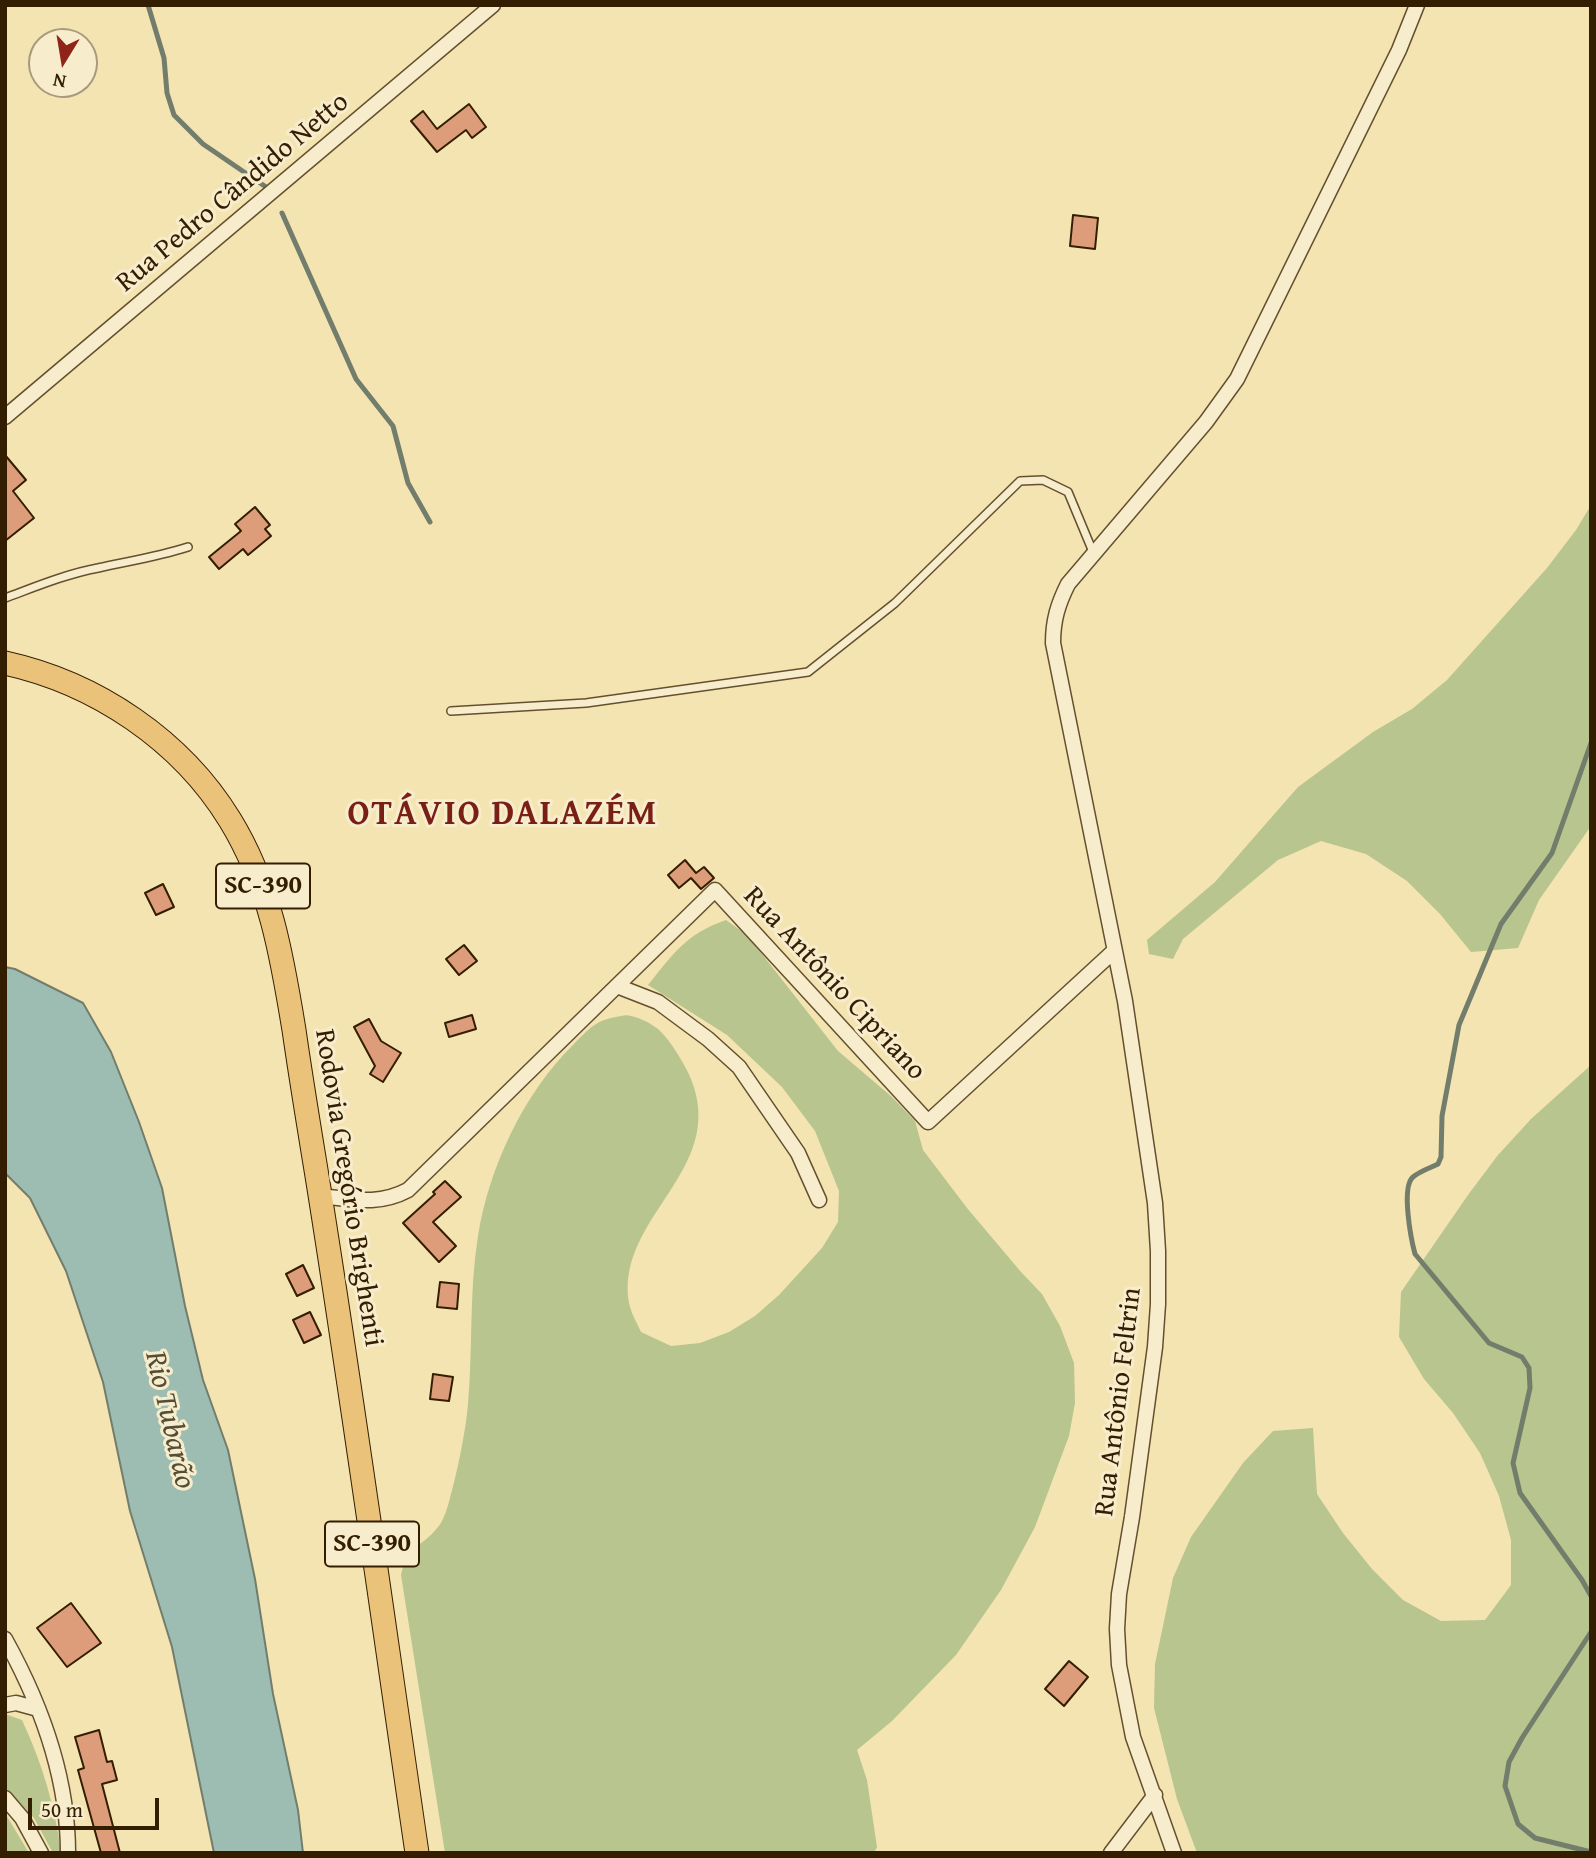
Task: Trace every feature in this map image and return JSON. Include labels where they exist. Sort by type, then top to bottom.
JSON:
[{"type":"main road","name":"Rodovia Gregório Brighenti","points":[[5,663],[54,677],[120,709],[182,758],[229,818],[262,883],[284,968],[417,1853]]},
{"type":"street","name":"Rua Pedro Cândido Netto","points":[[5,417],[493,5]]},
{"type":"street","name":"Rua Antônio Feltrin","points":[[1174,1853],[1140,1760],[1125,1706],[1117,1629],[1119,1594],[1155,1347],[1158,1251],[1155,1203],[1130,1037],[1053,643],[1053,623],[1058,604],[1068,584],[1206,422],[1237,379],[1399,50],[1417,5]]},
{"type":"street","name":"Rua Antônio Cipriano","points":[[320,1196],[374,1201],[392,1198],[408,1190],[715,890],[928,1122],[1114,951]]},
{"type":"street","points":[[617,986],[658,1002],[718,1047],[739,1067],[798,1153],[819,1200]]},
{"type":"street","points":[[5,1639],[38,1709],[58,1769],[65,1806],[68,1853]]},
{"type":"street","points":[[5,1704],[16,1703],[38,1709]]},
{"type":"street","points":[[1111,1853],[1155,1795]]},
{"type":"street","points":[[5,1798],[22,1818],[41,1853]]},
{"type":"lane","points":[[451,711],[586,703],[808,672],[895,603],[1020,481],[1043,480],[1068,492],[1093,552]]},
{"type":"lane","points":[[5,598],[83,572],[155,558],[188,547]]},
{"type":"green space","points":[[1591,505],[1591,826],[1539,900],[1518,948],[1471,952],[1440,914],[1407,881],[1366,854],[1321,841],[1278,860],[1183,939],[1173,959],[1149,954],[1147,940],[1215,882],[1298,787],[1373,732],[1412,709],[1447,680],[1547,568]]},
{"type":"green space","points":[[726,920],[747,935],[838,1051],[892,1097],[915,1121],[923,1150],[967,1208],[1042,1294],[1060,1326],[1074,1363],[1075,1403],[1069,1436],[1035,1527],[1001,1590],[956,1655],[892,1721],[857,1750],[867,1780],[877,1847],[874,1853],[445,1853],[401,1575],[407,1557],[440,1524],[453,1488],[468,1404],[473,1278],[478,1236],[483,1210],[500,1158],[524,1108],[555,1064],[592,1026],[608,1019],[627,1015],[650,1023],[665,1036],[681,1059],[691,1079],[698,1112],[695,1141],[684,1168],[638,1245],[629,1272],[629,1303],[641,1332],[671,1346],[700,1343],[729,1332],[755,1316],[779,1295],[822,1248],[838,1222],[839,1191],[815,1131],[782,1087],[727,1035],[648,985],[691,938]]},
{"type":"green space","points":[[1591,1065],[1591,1853],[1197,1853],[1177,1799],[1154,1708],[1155,1664],[1173,1578],[1191,1537],[1243,1463],[1273,1431],[1313,1428],[1317,1494],[1372,1569],[1403,1600],[1441,1621],[1485,1620],[1511,1585],[1511,1540],[1499,1496],[1480,1453],[1453,1413],[1424,1379],[1399,1337],[1401,1292],[1498,1155],[1531,1119]]},
{"type":"green space","points":[[5,1714],[22,1720],[29,1736],[42,1769],[61,1853],[53,1853],[34,1818],[5,1787]]},
{"type":"green space","points":[[5,1813],[29,1853],[5,1853]]},
{"type":"water","name":"Rio Tubarão","points":[[5,967],[15,969],[83,1003],[111,1052],[162,1188],[185,1306],[203,1380],[228,1450],[255,1579],[273,1694],[298,1810],[303,1853],[214,1853],[172,1647],[130,1511],[103,1382],[66,1271],[30,1198],[5,1173]]},
{"type":"building","points":[[469,104],[486,127],[472,138],[466,130],[437,152],[411,121],[423,111],[437,129]]},
{"type":"building","points":[[1073,215],[1098,218],[1095,249],[1070,246]]},
{"type":"building","points":[[5,455],[26,480],[13,491],[34,518],[5,541]]},
{"type":"building","points":[[255,507],[270,525],[265,529],[271,536],[248,555],[243,549],[219,569],[209,557],[241,531],[235,524]]},
{"type":"building","points":[[685,860],[696,873],[704,867],[714,878],[701,889],[691,878],[679,888],[668,875]]},
{"type":"building","points":[[163,884],[174,907],[156,915],[145,893]]},
{"type":"building","points":[[464,945],[477,961],[459,975],[446,959]]},
{"type":"building","points":[[472,1015],[476,1029],[449,1037],[445,1023]]},
{"type":"building","points":[[369,1019],[381,1041],[401,1053],[383,1082],[370,1074],[375,1066],[354,1027]]},
{"type":"building","points":[[445,1181],[461,1197],[433,1222],[456,1246],[439,1262],[403,1223],[435,1194],[433,1192]]},
{"type":"building","points":[[303,1265],[314,1288],[297,1296],[286,1274]]},
{"type":"building","points":[[440,1282],[459,1284],[457,1309],[437,1307]]},
{"type":"building","points":[[310,1312],[321,1335],[304,1343],[293,1320]]},
{"type":"building","points":[[433,1374],[453,1377],[449,1401],[430,1399]]},
{"type":"building","points":[[71,1603],[101,1643],[67,1667],[37,1628]]},
{"type":"building","points":[[1069,1661],[1088,1677],[1064,1706],[1045,1689]]},
{"type":"building","points":[[99,1730],[107,1762],[112,1761],[117,1780],[102,1784],[120,1853],[101,1853],[78,1770],[84,1768],[75,1737]]},
{"type":"waterway","points":[[148,5],[164,58],[167,93],[174,115],[203,144],[266,187]]},
{"type":"waterway","points":[[282,213],[356,379],[393,426],[408,483],[430,522]]},
{"type":"waterway","points":[[1591,743],[1552,853],[1501,924],[1459,1025],[1442,1116],[1441,1157],[1438,1164],[1413,1177],[1409,1183],[1407,1202],[1415,1254],[1489,1343],[1522,1357],[1529,1368],[1530,1388],[1513,1463],[1520,1493],[1591,1596]]},
{"type":"waterway","points":[[1591,1632],[1522,1738],[1509,1762],[1505,1786],[1518,1824],[1535,1838],[1591,1852]]},
{"type":"district","name":"OTÁVIO DALAZÉM","points":[[503,815]]}]
